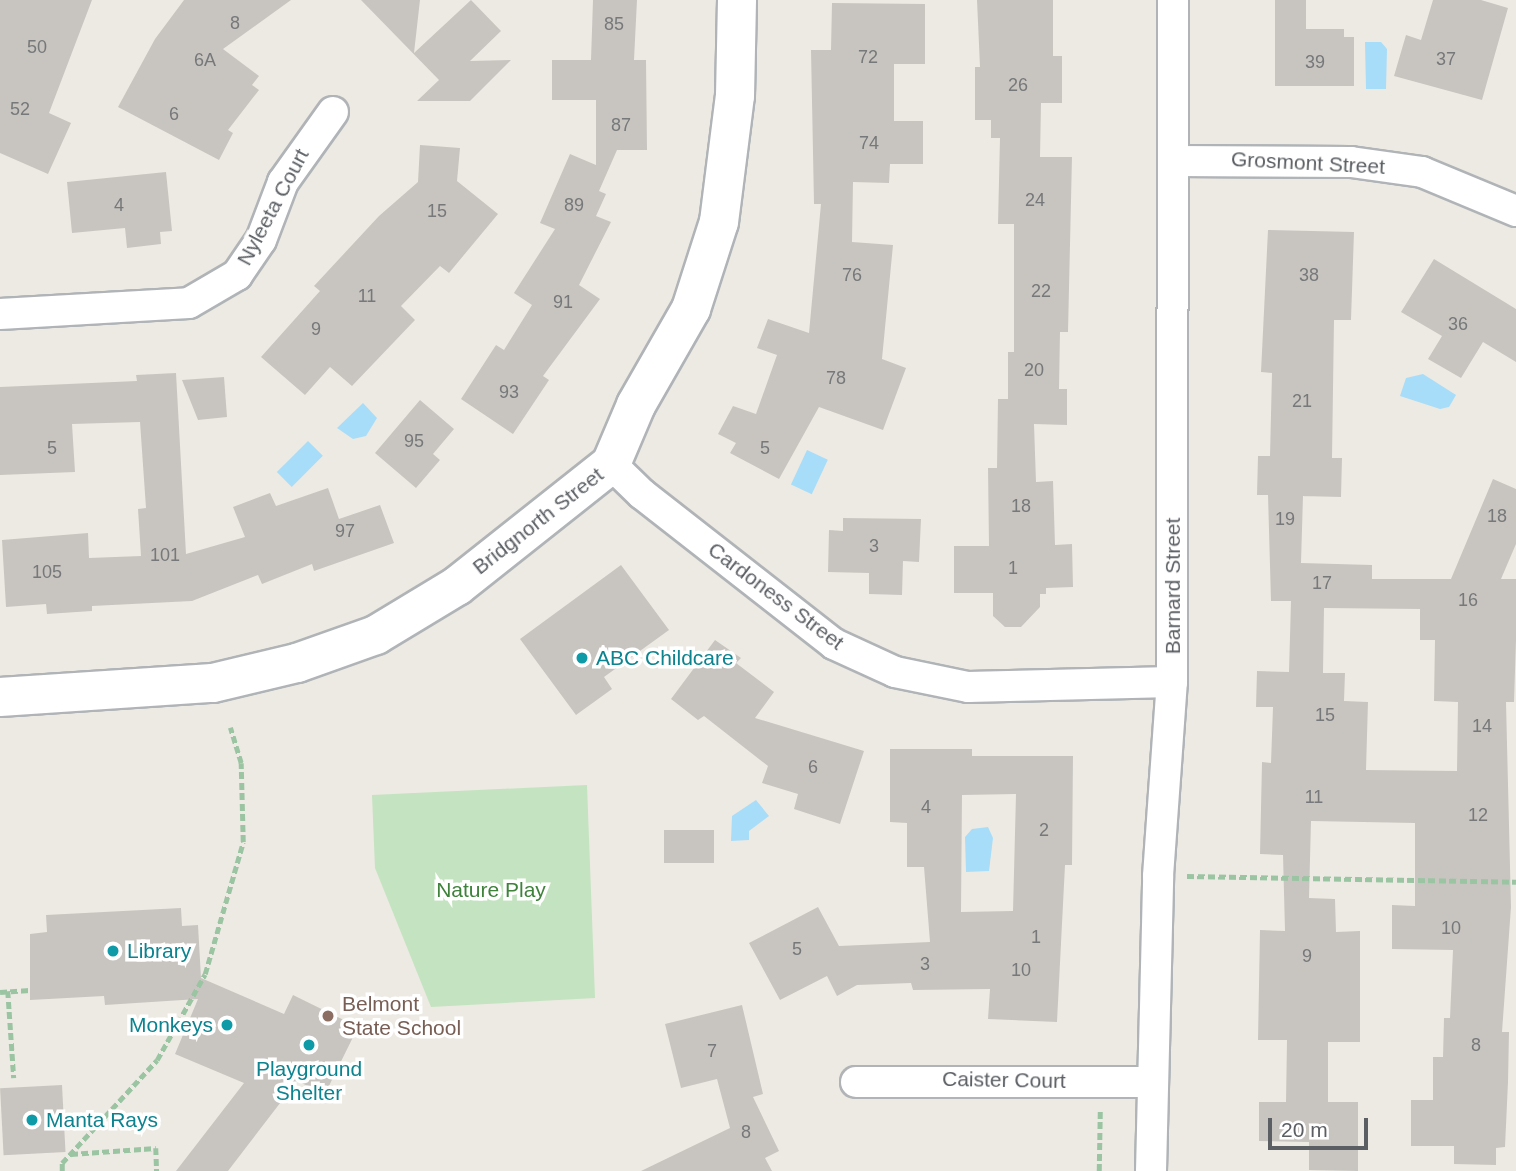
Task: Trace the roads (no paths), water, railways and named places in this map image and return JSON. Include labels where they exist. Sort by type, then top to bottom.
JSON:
[{"type":"street","name":"Bridgnorth Street","points":[[0,697],[213,683],[297,663],[376,635],[457,586],[611,464],[636,405],[691,309],[719,222],[735,96],[737,0]]},
{"type":"street","name":"Barnard Street","points":[[1151,1171],[1158,876],[1172,682],[1176,161],[1173,0]]},
{"type":"street","name":"Nyleeta Court","points":[[0,314],[189,303],[237,275],[261,240],[283,182],[306,144],[333,112]]},
{"type":"street","name":"Grosmont Street","points":[[1176,161],[1350,162],[1398,168],[1422,172],[1516,211]]},
{"type":"street","name":"Cardoness Street","points":[[611,464],[834,644],[895,672],[968,687],[1172,682]]},
{"type":"street","name":"Caister Court","points":[[856,1082],[1152,1082]]},
{"type":"water","points":[[1365,42],[1381,42],[1387,49],[1386,89],[1366,89]]},
{"type":"water","points":[[1423,374],[1456,395],[1449,407],[1440,409],[1400,396],[1406,378]]},
{"type":"water","points":[[363,403],[377,418],[366,436],[353,439],[337,428]]},
{"type":"water","points":[[308,441],[323,456],[292,487],[277,472]]},
{"type":"water","points":[[807,450],[828,460],[812,494],[791,484]]},
{"type":"water","points":[[756,800],[769,816],[749,831],[749,840],[731,841],[732,816]]},
{"type":"water","points":[[988,827],[993,838],[989,871],[966,872],[965,837],[972,829]]},
{"type":"place","name":"ABC Childcare","points":[[582,658]]},
{"type":"place","name":"Library","points":[[113,951]]},
{"type":"place","name":"Belmont State School","points":[[328,1016]]},
{"type":"place","name":"Monkeys","points":[[227,1025]]},
{"type":"place","name":"Playground Shelter","points":[[309,1045]]},
{"type":"place","name":"Manta Rays","points":[[32,1120]]},
{"type":"park label","name":"Nature Play","points":[[491,890]]}]
